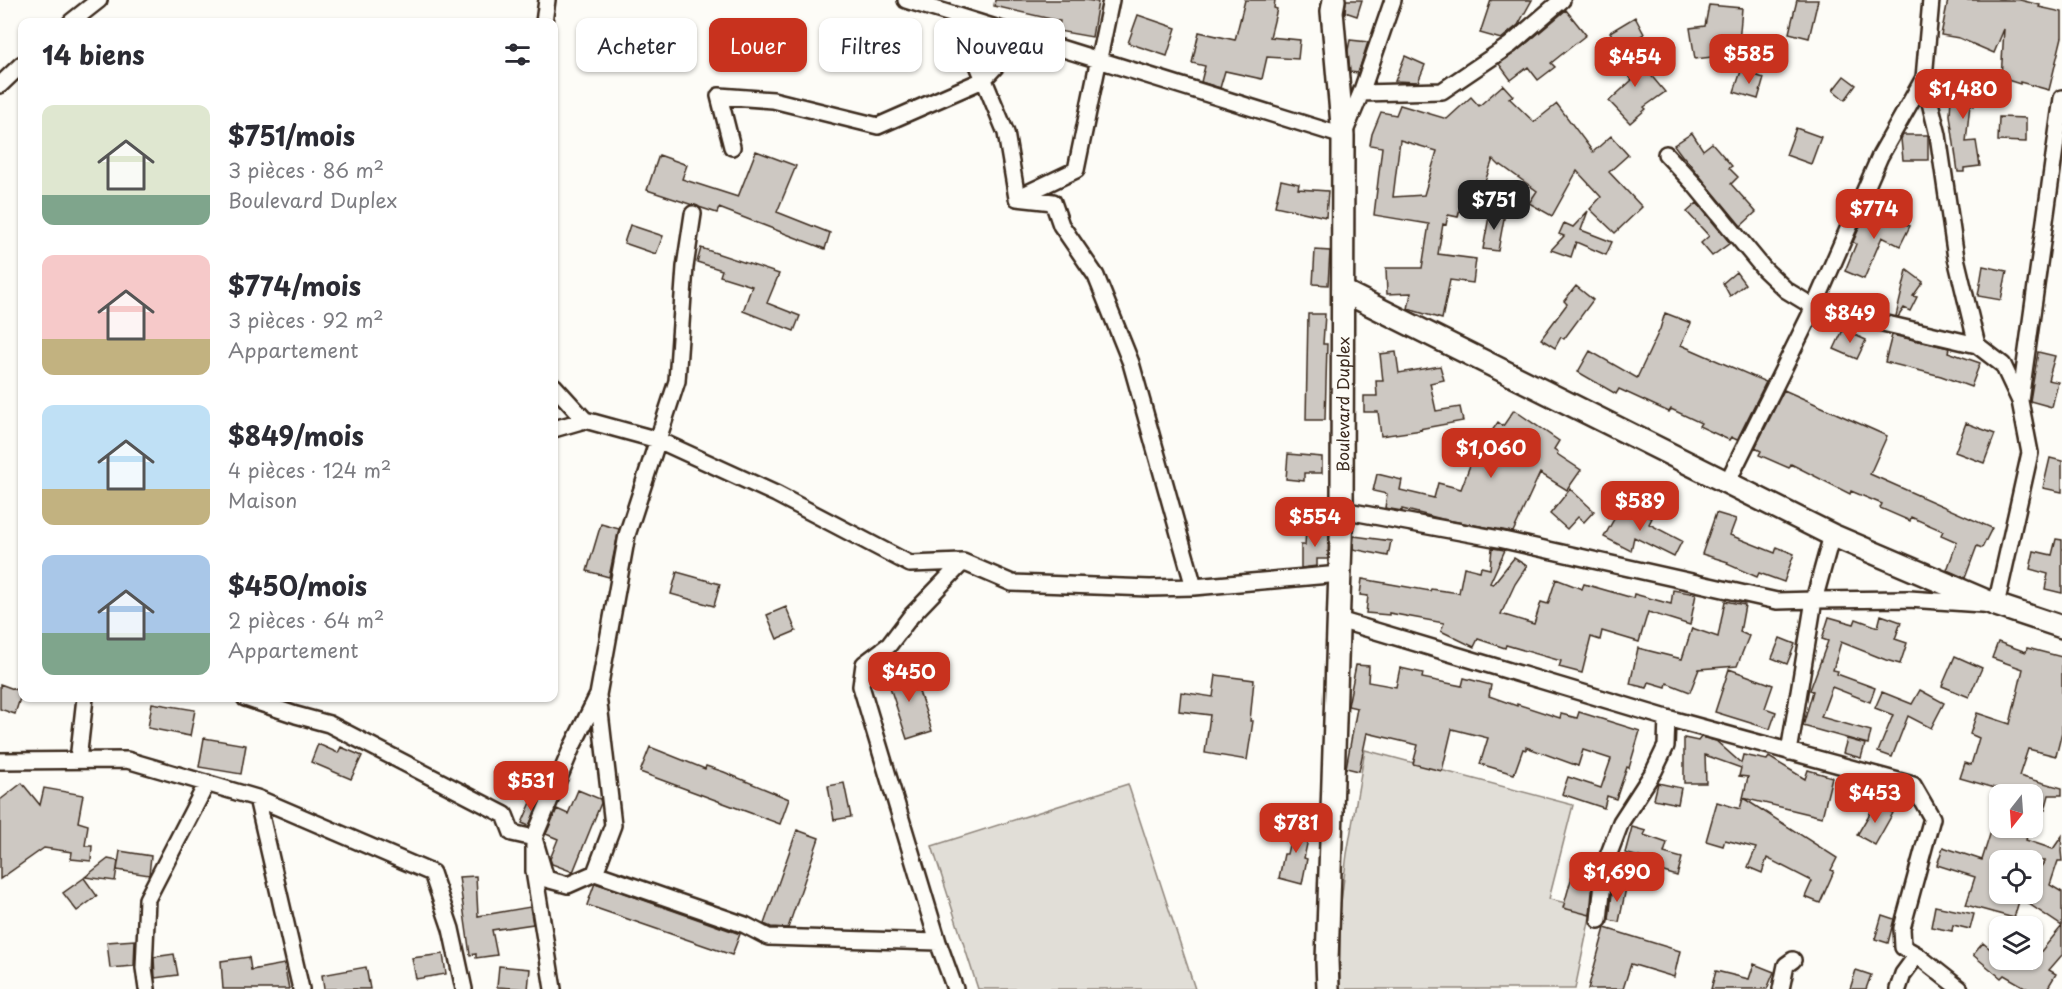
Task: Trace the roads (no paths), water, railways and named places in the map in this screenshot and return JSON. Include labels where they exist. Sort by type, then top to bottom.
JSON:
[{"type":"main road","name":"Boulevard Duplex","points":[[1328,989],[1327,961],[1342,510],[1343,136],[1332,11],[1334,0]]},
{"type":"main road","points":[[1342,291],[1832,534],[1996,605],[2062,627]]},
{"type":"street","points":[[76,18],[99,0]]},
{"type":"street","points":[[545,18],[547,0]]},
{"type":"street","points":[[906,0],[1343,136],[1361,93],[1393,0]]},
{"type":"street","points":[[1017,198],[1076,170],[1111,0]]},
{"type":"street","points":[[1361,93],[1442,91],[1510,45],[1562,0]]},
{"type":"street","points":[[1931,0],[1924,78],[1938,135],[1956,258],[1977,345]]},
{"type":"street","points":[[958,17],[1006,134],[1017,198]]},
{"type":"street","points":[[0,84],[18,68]]},
{"type":"street","points":[[732,147],[719,96],[772,100],[878,126],[983,80],[990,72]]},
{"type":"street","points":[[1727,483],[1814,307],[1880,156],[1924,78]]},
{"type":"street","points":[[2020,401],[2062,98]]},
{"type":"street","points":[[1342,510],[1499,539],[1777,601],[1909,599],[1996,605],[2030,453],[2020,401],[2003,365],[1977,345],[1814,307],[1786,291],[1695,184],[1666,154]]},
{"type":"street","points":[[1017,198],[1053,202],[1061,225],[1096,276],[1131,363],[1194,587]]},
{"type":"street","points":[[553,989],[534,871],[534,838],[572,747],[598,695],[627,535],[677,381],[685,267],[693,214]]},
{"type":"street","points":[[558,390],[585,420]]},
{"type":"street","points":[[558,428],[585,420],[658,440],[776,494],[910,564],[963,562],[1012,583],[1194,587],[1340,574]]},
{"type":"street","points":[[1789,752],[1814,600],[1832,534]]},
{"type":"street","points":[[955,989],[938,942],[861,686],[864,664],[889,645],[911,616],[963,562]]},
{"type":"street","points":[[1339,620],[1667,718],[1913,786],[1932,818],[1902,927],[1904,947],[1960,989]]},
{"type":"street","points":[[595,873],[613,825],[598,695]]},
{"type":"street","points":[[78,760],[85,702]]},
{"type":"street","points":[[257,702],[329,724],[505,815],[512,833],[534,838]]},
{"type":"street","points":[[1599,920],[1605,864],[1622,822],[1654,771],[1666,746],[1667,718]]},
{"type":"street","points":[[0,761],[127,760],[257,798],[432,873],[451,929],[464,989]]},
{"type":"street","points":[[147,989],[144,968],[147,899],[207,783]]},
{"type":"street","points":[[257,798],[301,989]]},
{"type":"street","points":[[534,838],[546,879],[568,885],[595,873],[745,925],[768,937],[938,942]]},
{"type":"street","points":[[1898,989],[1903,974],[1917,955]]},
{"type":"street","points":[[1781,989],[1786,965],[1792,960]]}]
